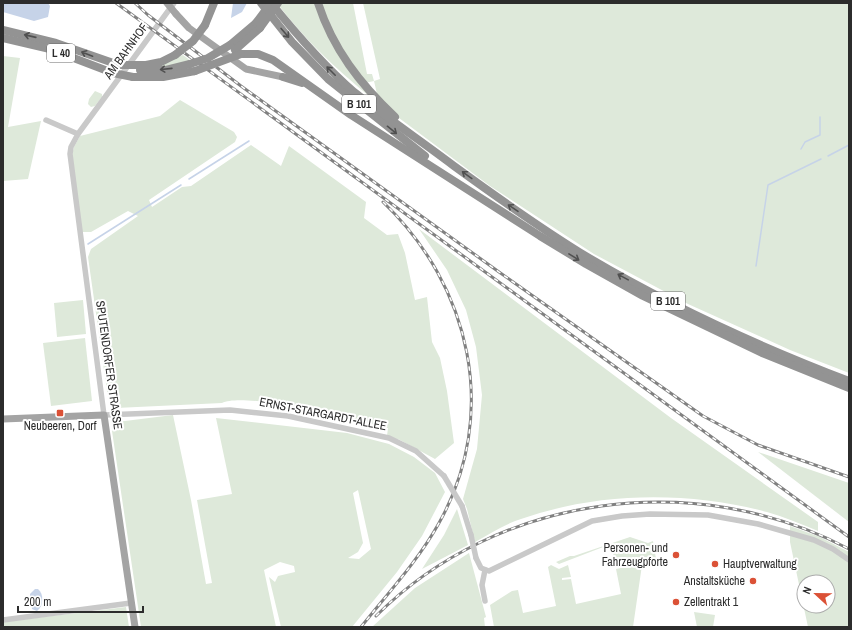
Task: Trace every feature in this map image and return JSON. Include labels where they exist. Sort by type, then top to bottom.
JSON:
[{"type":"highway","name":"L 40","points":[[3,30],[56,42],[119,65],[143,68],[161,62],[175,55],[193,41],[205,25],[214,3]]},
{"type":"highway","name":"B 101","points":[[261,3],[292,42],[328,79],[409,144],[471,190],[586,264],[643,296],[744,345],[849,388]]},
{"type":"highway","name":"B 101","points":[[271,3],[298,37],[334,74],[376,109],[498,198],[590,258],[670,302],[765,347],[849,381]]},
{"type":"highway","points":[[258,25],[271,3]]},
{"type":"highway","points":[[236,50],[278,3]]},
{"type":"highway","points":[[318,3],[332,37],[355,75],[375,98],[417,139]]},
{"type":"highway","name":"L 40","points":[[3,38],[50,49],[113,73],[133,77],[163,77],[221,61],[236,50]]},
{"type":"highway","points":[[143,68],[166,70],[192,68],[208,58],[236,50],[268,58],[471,190]]},
{"type":"highway","points":[[283,77],[310,86]]},
{"type":"main road","points":[[167,3],[189,28],[242,66],[250,70],[283,77]]},
{"type":"main road","points":[[3,419],[104,415]]},
{"type":"main road","name":"SPUTENDORFER STRASSE","points":[[104,415],[135,627]]},
{"type":"street","name":"AM BAHNHOF","points":[[95,112],[174,3]]},
{"type":"street","name":"SPUTENDORFER STRASSE","points":[[95,112],[78,134],[71,147],[70,154],[104,415]]},
{"type":"street","points":[[46,120],[78,134]]},
{"type":"street","name":"ERNST-STARGARDT-ALLEE","points":[[104,415],[230,410],[288,416],[389,438],[416,451],[444,476],[462,506],[476,558],[480,566],[485,570]]},
{"type":"street","points":[[485,601],[482,585],[485,570],[492,570],[503,566],[592,521],[614,517],[650,514],[708,515],[758,524],[814,540],[849,560]]},
{"type":"street","points":[[3,620],[131,603]]},
{"type":"green space","points":[[277,3],[316,3],[369,96],[320,52]]},
{"type":"green space","points":[[320,3],[353,3],[367,74],[372,74],[374,81],[365,83],[333,35]]},
{"type":"green space","points":[[363,3],[849,3],[849,373],[790,350],[688,304],[594,254],[490,186],[395,115],[377,94],[374,81],[380,79]]},
{"type":"green space","points":[[183,55],[191,61],[165,67],[148,67]]},
{"type":"green space","points":[[3,56],[20,58],[8,127],[41,121],[28,179],[3,181]]},
{"type":"green space","points":[[95,91],[102,94],[102,97],[95,106],[91,107],[88,104],[89,99]]},
{"type":"green space","points":[[180,100],[234,132],[237,137],[235,142],[149,200],[152,207],[182,187],[191,186],[251,145],[281,166],[289,146],[366,202],[364,218],[387,235],[398,234],[405,253],[415,300],[427,297],[432,342],[440,358],[447,391],[454,443],[435,459],[400,440],[387,436],[388,428],[303,408],[254,401],[235,400],[222,403],[116,408],[111,406],[107,391],[88,257],[91,249],[138,216],[128,211],[91,232],[82,232],[72,155],[74,147],[80,136],[160,116]]},
{"type":"green space","points":[[419,229],[671,418],[818,522],[818,531],[767,512],[737,505],[706,500],[643,498],[612,499],[550,510],[509,524],[475,542],[463,499],[477,449],[482,395],[476,347],[466,310],[447,270]]},
{"type":"green space","points":[[83,300],[86,334],[57,337],[54,303]]},
{"type":"green space","points":[[85,338],[92,401],[51,406],[43,343]]},
{"type":"green space","points":[[173,415],[191,500],[206,584],[212,583],[197,500],[232,494],[216,418],[347,433],[389,444],[414,457],[435,473],[445,492],[422,536],[397,572],[352,627],[281,627],[269,577],[275,582],[278,576],[295,572],[294,566],[280,562],[264,570],[276,627],[141,627],[112,431],[117,422]],"holes":[[[358,490],[371,549],[359,559],[348,558],[358,552],[363,543],[353,493]]]},
{"type":"green space","points":[[758,452],[849,483],[849,522]]},
{"type":"green space","points":[[457,509],[468,545],[422,569],[444,535]]},
{"type":"green space","points":[[790,526],[820,537],[849,552],[849,627],[808,627],[805,614],[836,614],[836,574],[797,574],[790,542]]},
{"type":"green space","points":[[630,537],[648,543],[653,541],[656,559],[616,566],[611,544],[559,564],[556,562],[570,556],[574,556]]},
{"type":"green space","points":[[469,553],[486,617],[484,618],[485,627],[372,627],[415,588]]},
{"type":"green space","points":[[660,560],[642,565],[633,627],[494,627],[490,605],[512,591],[518,590],[523,613],[556,606],[548,567],[551,565],[559,569],[568,565],[571,577],[562,578],[562,580],[571,579],[576,604],[621,594],[616,569]]},
{"type":"green space","points":[[126,607],[129,627],[3,627],[3,622]]},
{"type":"green space","points":[[694,612],[715,615],[713,627],[697,627]]},
{"type":"water","points":[[3,3],[48,3],[50,6],[48,17],[34,21],[3,12]]},
{"type":"water","points":[[233,3],[247,3],[242,12],[231,18]]},
{"type":"water","points":[[35,589],[40,591],[42,597],[41,606],[37,611],[32,609],[30,594]]},
{"type":"waterway","points":[[801,149],[805,142],[820,135],[820,117]]},
{"type":"waterway","points":[[189,179],[249,141]]},
{"type":"waterway","points":[[828,156],[849,145]]},
{"type":"waterway","points":[[756,266],[768,185],[821,159]]},
{"type":"waterway","points":[[88,244],[181,185]]},
{"type":"railway","points":[[116,3],[849,537]]},
{"type":"railway","points":[[135,3],[148,15],[241,86],[499,272],[703,416],[758,445],[849,477]]},
{"type":"railway","points":[[361,627],[412,564],[439,523],[458,481],[468,439],[471,396],[467,353],[455,312],[437,272],[413,235],[383,202]]},
{"type":"railway","points":[[376,616],[425,574],[480,542],[540,519],[602,506],[665,502],[728,508],[790,524],[849,549]]},
{"type":"place","name":"Neubeeren, Dorf","points":[[60,413]]},
{"type":"place","name":"Personen- und Fahrzeugpforte","points":[[676,555]]},
{"type":"place","name":"Hauptverwaltung","points":[[715,564]]},
{"type":"place","name":"Anstaltsküche","points":[[753,581]]},
{"type":"place","name":"Zellentrakt 1","points":[[676,602]]}]
